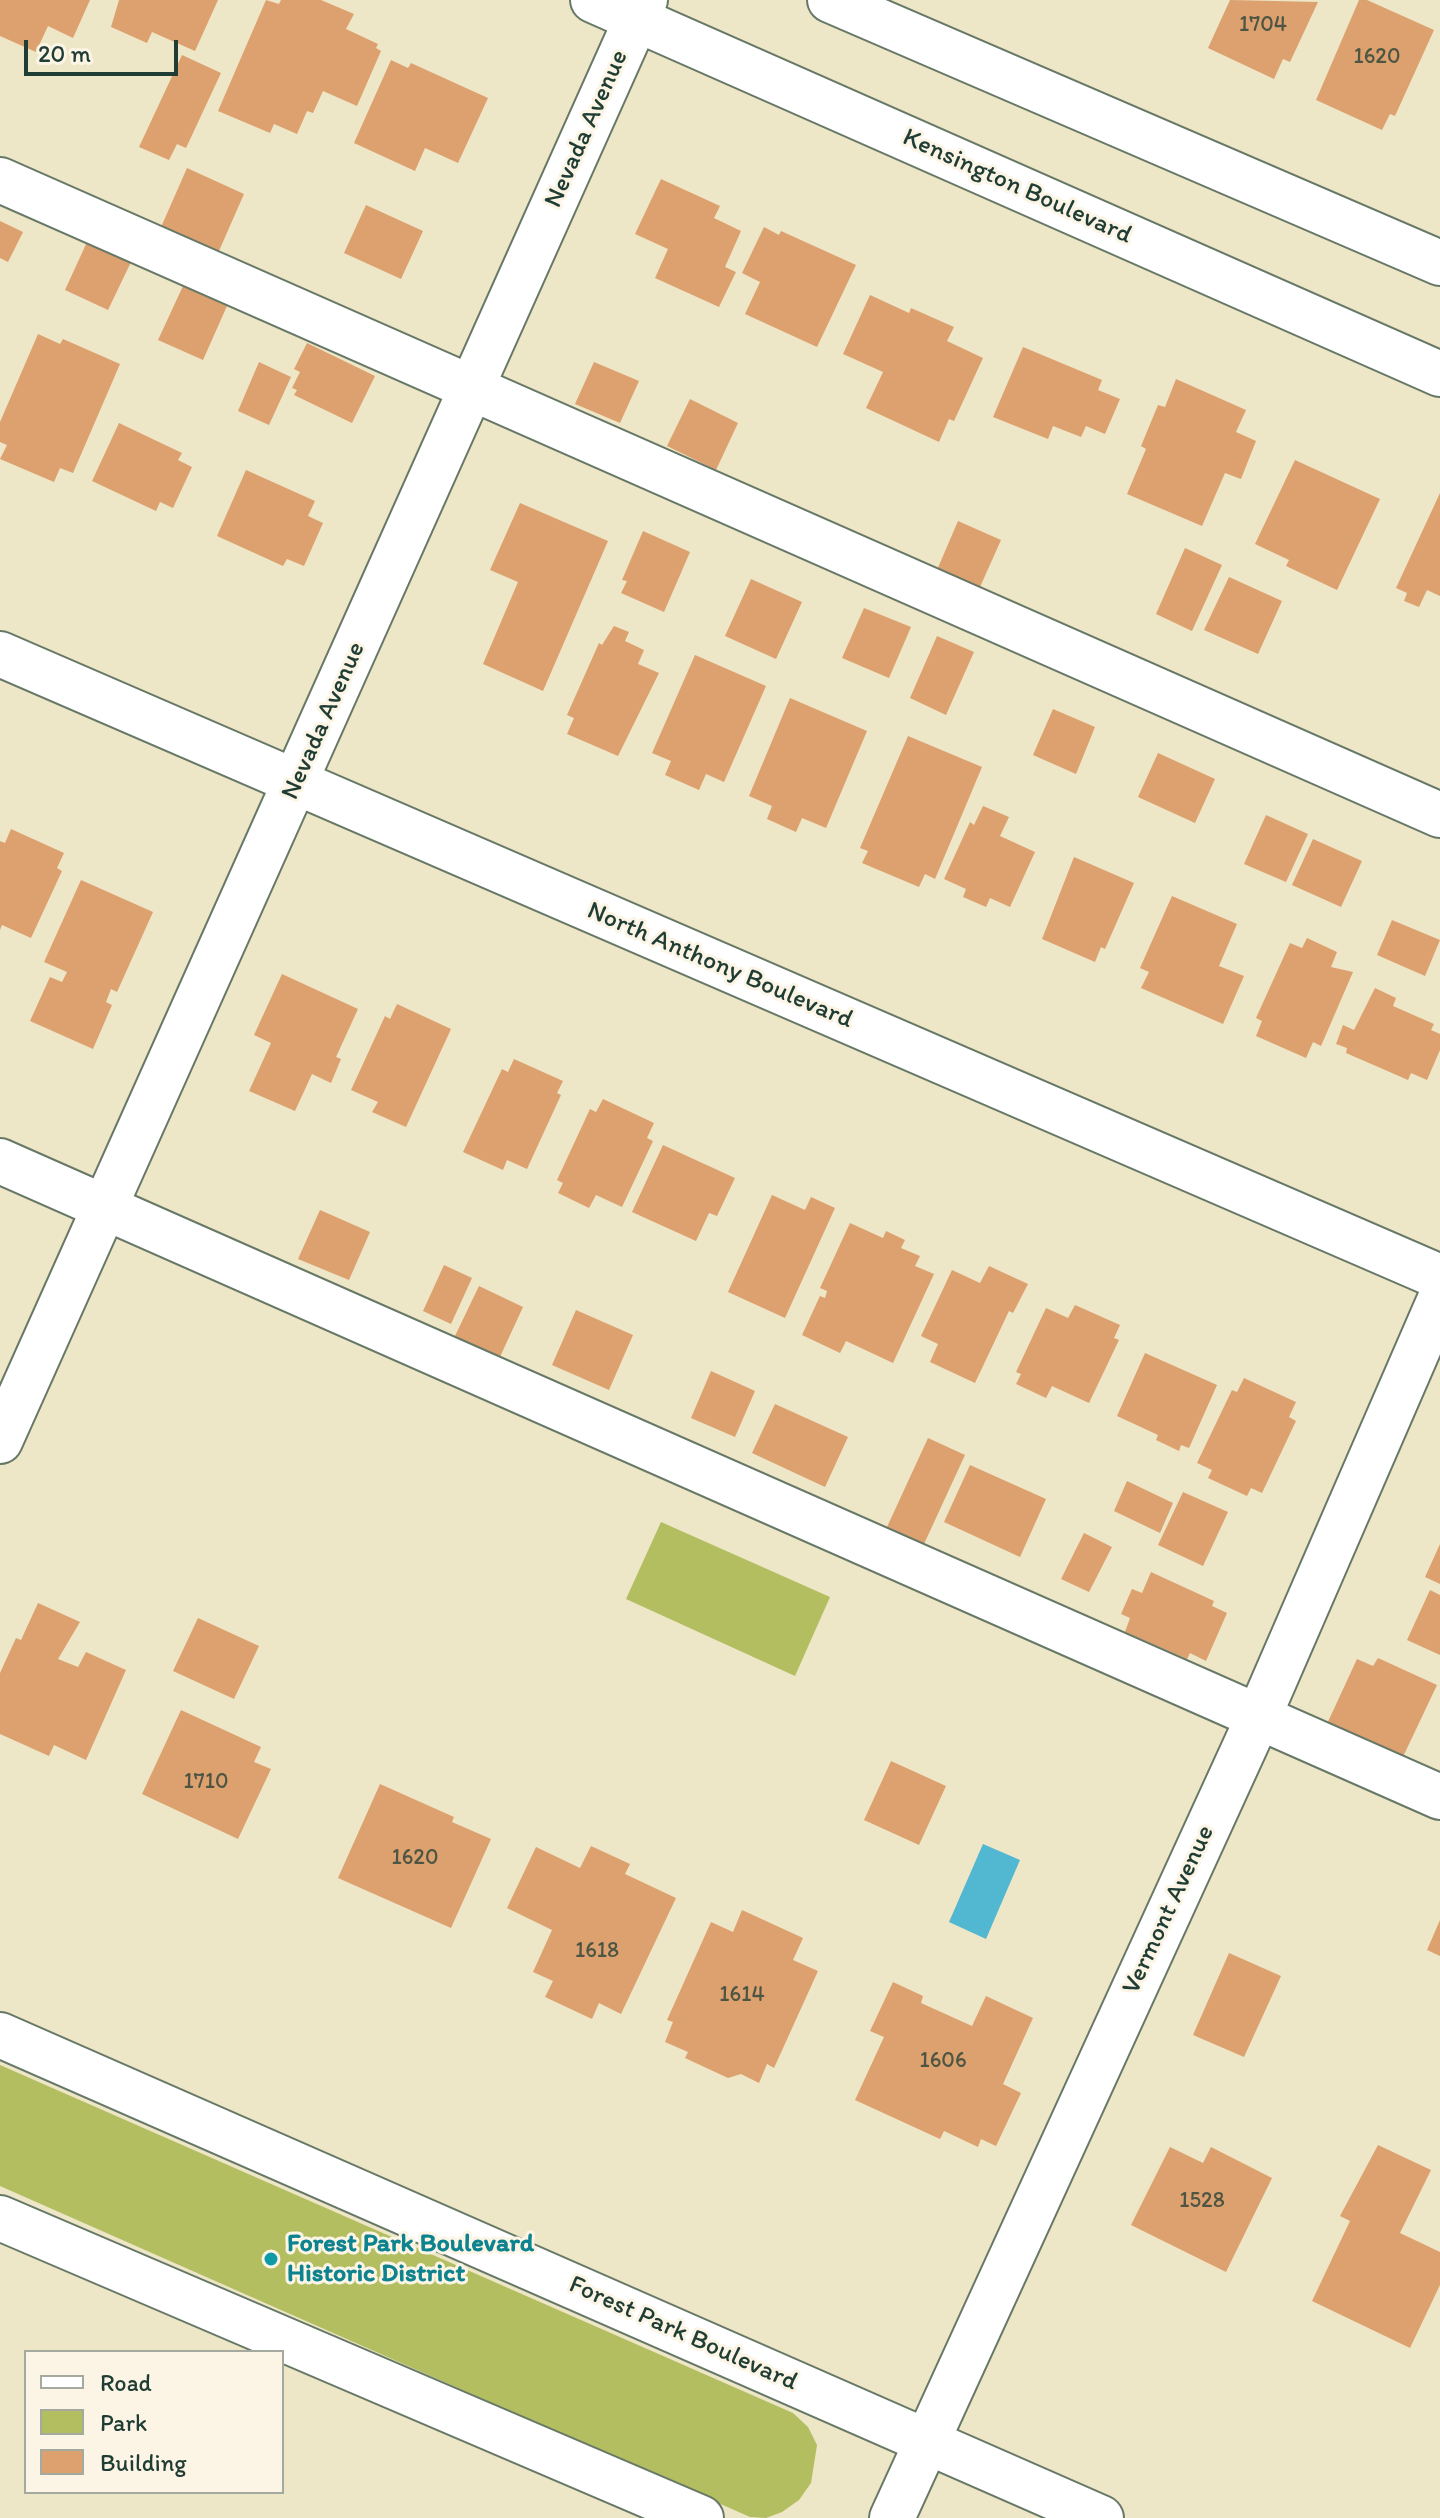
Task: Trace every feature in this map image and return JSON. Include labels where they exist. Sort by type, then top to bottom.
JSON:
[{"type":"street","name":"Kensington Boulevard","points":[[593,0],[641,10],[1440,374]]},
{"type":"street","points":[[830,0],[1440,263]]},
{"type":"street","name":"Nevada Avenue","points":[[0,1441],[641,10]]},
{"type":"street","points":[[0,180],[1440,815]]},
{"type":"street","name":"North Anthony Boulevard","points":[[0,654],[1440,1277]]},
{"type":"street","points":[[0,1161],[1440,1797]]},
{"type":"street","name":"Vermont Avenue","points":[[892,2518],[1258,1718],[1440,1299]]},
{"type":"street","name":"Forest Park Boulevard","points":[[0,2035],[1101,2518]]},
{"type":"street","points":[[0,2218],[701,2518]]},
{"type":"green space","points":[[661,1522],[830,1597],[795,1676],[626,1599]]},
{"type":"green space","points":[[0,2065],[793,2413],[808,2427],[817,2445],[811,2483],[799,2500],[782,2512],[766,2518],[750,2517],[0,2186]]},
{"type":"water","points":[[983,1844],[1020,1860],[986,1939],[949,1922]]},
{"type":"building","points":[[0,0],[90,0],[73,38],[48,26],[36,52],[0,36]]},
{"type":"building","points":[[119,0],[218,0],[195,51],[152,32],[147,43],[111,27]]},
{"type":"building","points":[[266,0],[279,4],[281,0],[321,0],[354,14],[346,29],[378,44],[376,48],[381,51],[357,106],[323,91],[313,113],[307,111],[297,134],[274,124],[270,133],[218,111]]},
{"type":"building","points":[[1230,0],[1318,2],[1290,62],[1283,59],[1274,79],[1208,48]]},
{"type":"building","points":[[1359,0],[1367,0],[1434,30],[1395,116],[1390,114],[1382,130],[1316,100]]},
{"type":"building","points":[[182,55],[221,73],[186,148],[177,144],[169,160],[139,147]]},
{"type":"building","points":[[391,60],[408,68],[411,63],[488,98],[458,163],[425,148],[415,171],[354,143]]},
{"type":"building","points":[[187,168],[244,194],[215,260],[158,234]]},
{"type":"building","points":[[661,179],[720,206],[714,218],[741,231],[725,267],[736,272],[719,307],[655,278],[668,249],[635,234]]},
{"type":"building","points":[[366,205],[423,231],[401,279],[344,253]]},
{"type":"building","points":[[0,221],[23,232],[8,262],[0,258]]},
{"type":"building","points":[[764,227],[779,235],[781,231],[856,265],[817,347],[745,314],[760,282],[742,273]]},
{"type":"building","points":[[87,242],[131,262],[108,310],[65,290]]},
{"type":"building","points":[[183,286],[227,306],[203,360],[158,340]]},
{"type":"building","points":[[870,295],[909,313],[911,308],[954,327],[947,341],[983,358],[954,421],[949,419],[939,442],[866,408],[883,372],[843,354]]},
{"type":"building","points":[[38,334],[60,344],[63,339],[120,364],[73,473],[60,468],[54,482],[0,459],[7,445],[0,442],[0,422]]},
{"type":"building","points":[[307,343],[375,376],[352,423],[294,395],[297,390],[292,388],[300,372],[294,369]]},
{"type":"building","points":[[1023,347],[1102,380],[1098,390],[1120,399],[1105,434],[1086,426],[1081,437],[1053,426],[1048,439],[993,417]]},
{"type":"building","points":[[259,362],[291,377],[269,425],[238,411]]},
{"type":"building","points":[[594,362],[639,381],[620,423],[575,404]]},
{"type":"building","points":[[1176,379],[1246,410],[1236,432],[1256,441],[1241,479],[1225,473],[1202,526],[1127,494],[1146,449],[1141,446],[1158,405],[1165,407]]},
{"type":"building","points":[[690,399],[738,423],[716,470],[667,446]]},
{"type":"building","points":[[119,423],[182,453],[178,460],[192,467],[173,508],[160,502],[156,511],[92,481]]},
{"type":"building","points":[[1295,460],[1380,499],[1337,590],[1286,566],[1289,560],[1255,544]]},
{"type":"building","points":[[246,470],[315,501],[308,516],[323,523],[304,566],[287,559],[283,566],[217,536]]},
{"type":"building","points":[[1440,493],[1440,596],[1427,590],[1419,607],[1404,601],[1407,593],[1396,588]]},
{"type":"building","points":[[520,503],[608,541],[543,691],[483,664],[518,582],[490,570]]},
{"type":"building","points":[[958,521],[1001,540],[976,596],[934,577]]},
{"type":"building","points":[[643,531],[690,552],[664,612],[621,593],[627,581],[622,580]]},
{"type":"building","points":[[1185,548],[1222,565],[1192,631],[1156,614]]},
{"type":"building","points":[[1229,577],[1282,601],[1258,654],[1204,630]]},
{"type":"building","points":[[751,579],[802,602],[776,659],[725,636]]},
{"type":"building","points":[[864,608],[911,627],[889,678],[842,658]]},
{"type":"building","points":[[614,626],[629,632],[625,641],[644,650],[638,664],[659,673],[618,756],[567,734],[574,718],[567,715],[599,643],[602,645]]},
{"type":"building","points":[[937,636],[974,652],[946,715],[910,698]]},
{"type":"building","points":[[695,655],[766,686],[724,782],[706,774],[699,790],[665,775],[671,761],[652,753]]},
{"type":"building","points":[[790,698],[867,731],[826,828],[802,818],[796,832],[767,819],[772,806],[749,796]]},
{"type":"building","points":[[1053,709],[1095,727],[1076,774],[1033,755]]},
{"type":"building","points":[[908,736],[982,767],[935,879],[925,874],[919,887],[862,863],[868,851],[860,848]]},
{"type":"building","points":[[1158,753],[1215,779],[1195,823],[1138,797]]},
{"type":"building","points":[[983,806],[1009,817],[1000,836],[1035,852],[1010,907],[990,898],[986,907],[963,897],[966,889],[944,879],[970,822],[974,825]]},
{"type":"building","points":[[1266,815],[1308,834],[1286,882],[1244,864]]},
{"type":"building","points":[[11,829],[64,853],[57,868],[62,871],[31,938],[2,925],[0,930],[0,841],[5,843]]},
{"type":"building","points":[[1313,839],[1362,861],[1341,907],[1292,885]]},
{"type":"building","points":[[1074,857],[1134,883],[1105,949],[1101,947],[1095,962],[1042,939]]},
{"type":"building","points":[[81,880],[153,912],[117,992],[111,989],[106,1002],[112,1005],[93,1049],[30,1021],[50,977],[62,982],[67,972],[44,962]]},
{"type":"building","points":[[1172,896],[1237,924],[1219,966],[1244,976],[1223,1024],[1141,988],[1149,972],[1140,968]]},
{"type":"building","points":[[1392,920],[1440,940],[1425,976],[1377,955]]},
{"type":"building","points":[[1307,938],[1337,952],[1331,967],[1353,972],[1321,1046],[1313,1042],[1306,1058],[1256,1036],[1262,1021],[1256,1018],[1290,943],[1302,948]]},
{"type":"building","points":[[282,974],[358,1009],[336,1057],[341,1059],[331,1083],[312,1074],[295,1111],[249,1091],[271,1043],[254,1035]]},
{"type":"building","points":[[1375,988],[1396,998],[1393,1006],[1434,1024],[1431,1030],[1440,1034],[1440,1050],[1427,1080],[1411,1073],[1408,1080],[1346,1053],[1347,1048],[1336,1044],[1343,1025],[1354,1030]]},
{"type":"building","points":[[397,1004],[451,1029],[406,1127],[372,1112],[378,1102],[351,1090],[385,1016],[390,1019]]},
{"type":"building","points":[[514,1059],[563,1081],[557,1093],[561,1095],[527,1169],[507,1160],[503,1170],[463,1152],[502,1069],[508,1072]]},
{"type":"building","points":[[603,1099],[654,1123],[647,1138],[653,1141],[622,1207],[596,1195],[589,1208],[558,1193],[563,1183],[557,1180],[590,1109],[596,1112]]},
{"type":"building","points":[[663,1145],[735,1178],[717,1216],[709,1213],[696,1241],[632,1212]]},
{"type":"building","points":[[772,1195],[805,1210],[811,1197],[835,1208],[785,1318],[728,1292]]},
{"type":"building","points":[[320,1210],[370,1232],[349,1280],[298,1259]]},
{"type":"building","points":[[850,1223],[883,1238],[886,1231],[905,1240],[901,1248],[920,1256],[915,1266],[934,1274],[893,1363],[846,1341],[840,1353],[802,1335],[820,1296],[825,1298],[827,1291],[820,1288]]},
{"type":"building","points":[[444,1265],[472,1278],[451,1324],[423,1311]]},
{"type":"building","points":[[989,1266],[1028,1284],[1013,1313],[1009,1311],[975,1383],[930,1362],[938,1344],[921,1336],[952,1270],[980,1283]]},
{"type":"building","points":[[479,1286],[523,1307],[499,1359],[454,1338]]},
{"type":"building","points":[[1075,1305],[1120,1325],[1114,1338],[1119,1340],[1089,1403],[1052,1386],[1046,1398],[1016,1384],[1021,1374],[1016,1372],[1046,1308],[1068,1318]]},
{"type":"building","points":[[576,1310],[633,1335],[609,1390],[552,1365]]},
{"type":"building","points":[[1145,1353],[1217,1385],[1189,1448],[1181,1445],[1179,1451],[1156,1440],[1158,1435],[1117,1416]]},
{"type":"building","points":[[711,1371],[755,1391],[735,1437],[691,1418]]},
{"type":"building","points":[[1244,1378],[1296,1402],[1289,1417],[1296,1421],[1262,1493],[1251,1488],[1247,1496],[1208,1478],[1212,1470],[1197,1463],[1232,1390],[1237,1392]]},
{"type":"building","points":[[775,1404],[848,1437],[825,1487],[752,1453]]},
{"type":"building","points":[[928,1438],[965,1455],[924,1544],[887,1527]]},
{"type":"building","points":[[970,1465],[1046,1499],[1020,1557],[944,1522]]},
{"type":"building","points":[[1127,1481],[1173,1503],[1160,1533],[1114,1511]]},
{"type":"building","points":[[1183,1492],[1228,1512],[1203,1566],[1158,1545]]},
{"type":"building","points":[[1084,1533],[1112,1547],[1089,1592],[1061,1579]]},
{"type":"building","points":[[1440,1544],[1440,1584],[1425,1577]]},
{"type":"building","points":[[1151,1572],[1214,1601],[1212,1606],[1227,1613],[1206,1661],[1190,1653],[1187,1659],[1125,1632],[1130,1618],[1121,1614],[1132,1589],[1142,1593]]},
{"type":"building","points":[[1430,1590],[1440,1595],[1440,1655],[1407,1640]]},
{"type":"building","points":[[38,1603],[80,1622],[58,1659],[78,1667],[86,1652],[126,1670],[86,1760],[54,1745],[49,1756],[0,1734],[0,1673],[16,1638],[21,1640]]},
{"type":"building","points":[[198,1618],[259,1646],[234,1699],[173,1671]]},
{"type":"building","points":[[1378,1658],[1437,1685],[1401,1761],[1326,1726],[1357,1659],[1373,1666]]},
{"type":"building","points":[[181,1710],[261,1747],[254,1762],[271,1769],[238,1839],[142,1794]]},
{"type":"building","points":[[891,1761],[946,1786],[919,1845],[864,1820]]},
{"type":"building","points":[[380,1784],[454,1817],[452,1822],[491,1839],[451,1928],[338,1878]]},
{"type":"building","points":[[591,1846],[630,1864],[625,1874],[676,1898],[621,2014],[599,2003],[592,2019],[545,1997],[553,1981],[533,1972],[552,1930],[507,1908],[536,1847],[580,1868]]},
{"type":"building","points":[[742,1910],[803,1938],[793,1960],[818,1971],[774,2068],[767,2064],[759,2083],[741,2074],[728,2078],[685,2058],[688,2052],[665,2042],[673,2022],[667,2020],[711,1922],[733,1932]]},
{"type":"building","points":[[1440,1920],[1440,1956],[1427,1950]]},
{"type":"building","points":[[1229,1953],[1281,1976],[1244,2057],[1193,2035]]},
{"type":"building","points":[[893,1982],[923,1996],[921,2003],[972,2026],[986,1996],[1033,2018],[1003,2084],[1021,2093],[996,2146],[981,2139],[978,2147],[944,2131],[940,2139],[855,2100],[884,2037],[870,2031]]},
{"type":"building","points":[[1378,2145],[1431,2170],[1400,2233],[1440,2252],[1440,2285],[1410,2348],[1312,2301],[1350,2221],[1340,2216]]},
{"type":"building","points":[[1170,2147],[1203,2163],[1211,2147],[1272,2178],[1226,2272],[1131,2225]]},
{"type":"place","name":"Forest Park Boulevard Historic District","points":[[271,2259]]}]
